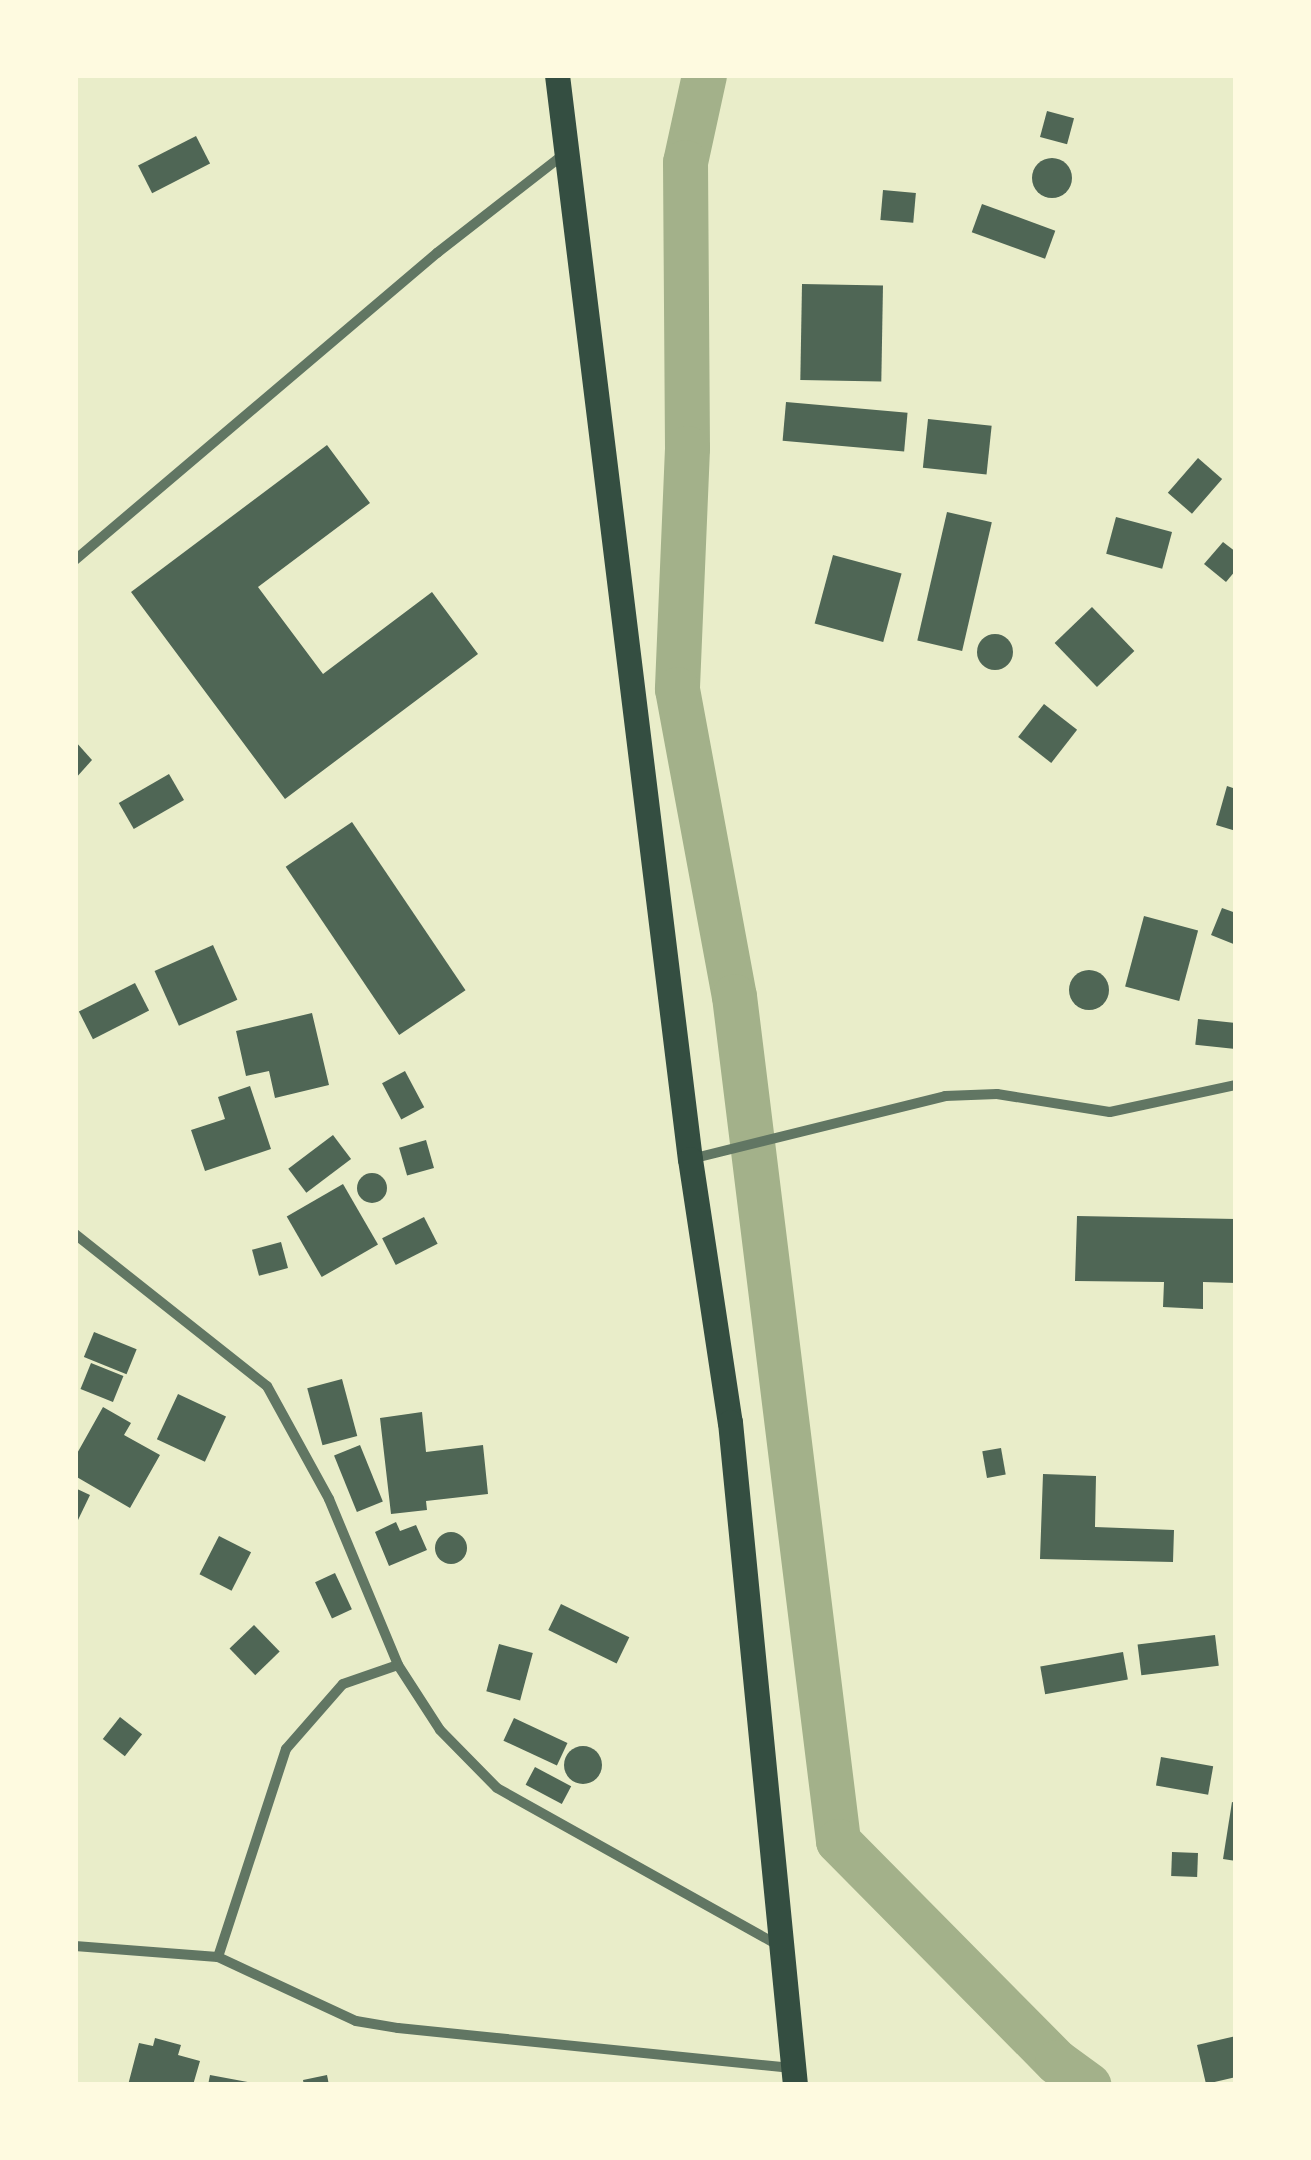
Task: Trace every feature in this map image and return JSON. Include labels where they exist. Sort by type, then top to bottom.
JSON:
[{"type":"main road","points":[[558,75],[690,1159],[730,1422],[776,1944],[794,2076]]},
{"type":"street","points":[[75,560],[437,253],[565,154]]},
{"type":"street","points":[[690,1159],[944,1096],[997,1094],[1110,1112],[1236,1085]]},
{"type":"street","points":[[75,1234],[268,1386],[329,1498],[398,1665],[440,1730],[497,1788],[776,1944]]},
{"type":"street","points":[[218,1957],[286,1749],[343,1684],[398,1665]]},
{"type":"street","points":[[75,1946],[218,1957],[356,2021],[794,2076]]},
{"type":"building","points":[[1047,111],[1074,118],[1067,144],[1040,137]]},
{"type":"building","points":[[196,136],[210,164],[152,193],[138,166]]},
{"type":"building","points":[[1052,158],[1066,164],[1072,178],[1066,192],[1052,198],[1038,192],[1032,178],[1038,164]]},
{"type":"building","points":[[883,190],[916,193],[913,223],[880,220]]},
{"type":"building","points":[[982,204],[1055,231],[1045,259],[972,232]]},
{"type":"building","points":[[802,284],[883,285],[881,381],[800,380]]},
{"type":"building","points":[[786,402],[908,413],[904,451],[783,441]]},
{"type":"building","points":[[928,419],[992,426],[987,474],[923,468]]},
{"type":"building","points":[[327,445],[370,503],[258,587],[323,674],[432,592],[478,654],[285,799],[131,592]]},
{"type":"building","points":[[1198,458],[1222,479],[1192,514],[1168,493]]},
{"type":"building","points":[[947,512],[992,522],[962,651],[917,641]]},
{"type":"building","points":[[1116,517],[1172,532],[1162,569],[1106,554]]},
{"type":"building","points":[[1223,542],[1236,552],[1236,570],[1226,582],[1204,564]]},
{"type":"building","points":[[833,555],[902,573],[883,642],[815,624]]},
{"type":"building","points":[[1092,607],[1134,651],[1097,687],[1055,643]]},
{"type":"building","points":[[995,634],[1008,639],[1013,652],[1008,665],[995,670],[982,665],[977,652],[982,639]]},
{"type":"building","points":[[1044,704],[1077,730],[1051,763],[1018,737]]},
{"type":"building","points":[[75,741],[92,760],[75,779]]},
{"type":"building","points":[[169,774],[184,800],[134,829],[119,803]]},
{"type":"building","points":[[1227,786],[1236,789],[1236,831],[1216,825]]},
{"type":"building","points":[[352,822],[466,990],[399,1035],[286,867]]},
{"type":"building","points":[[1222,908],[1236,913],[1236,945],[1211,935]]},
{"type":"building","points":[[1144,916],[1198,930],[1179,1001],[1125,987]]},
{"type":"building","points":[[213,945],[237,1000],[179,1026],[155,971]]},
{"type":"building","points":[[1089,970],[1103,976],[1109,990],[1103,1004],[1089,1010],[1075,1004],[1069,990],[1075,976]]},
{"type":"building","points":[[135,983],[149,1011],[93,1039],[79,1012]]},
{"type":"building","points":[[312,1013],[329,1085],[275,1098],[269,1071],[246,1076],[236,1031]]},
{"type":"building","points":[[1198,1019],[1236,1023],[1233,1049],[1195,1045]]},
{"type":"building","points":[[405,1071],[424,1107],[401,1119],[382,1083]]},
{"type":"building","points":[[250,1086],[271,1149],[205,1171],[191,1130],[225,1119],[218,1097]]},
{"type":"building","points":[[333,1135],[351,1159],[306,1193],[288,1169]]},
{"type":"building","points":[[426,1140],[434,1168],[407,1176],[399,1148]]},
{"type":"building","points":[[372,1173],[383,1177],[387,1188],[383,1199],[372,1203],[361,1199],[357,1188],[361,1177]]},
{"type":"building","points":[[343,1184],[378,1245],[322,1277],[287,1216]]},
{"type":"building","points":[[1077,1216],[1236,1219],[1236,1283],[1203,1282],[1203,1309],[1163,1307],[1164,1282],[1075,1281]]},
{"type":"building","points":[[424,1217],[438,1244],[396,1265],[382,1238]]},
{"type":"building","points":[[281,1242],[288,1268],[259,1276],[252,1250]]},
{"type":"building","points":[[94,1332],[137,1349],[127,1374],[84,1357]]},
{"type":"building","points":[[91,1363],[123,1376],[113,1402],[81,1389]]},
{"type":"building","points":[[342,1379],[357,1436],[322,1445],[307,1388]]},
{"type":"building","points":[[178,1394],[226,1416],[205,1462],[157,1439]]},
{"type":"building","points":[[103,1407],[131,1423],[124,1435],[160,1455],[130,1508],[75,1476],[75,1457]]},
{"type":"building","points":[[422,1412],[426,1452],[483,1445],[488,1494],[426,1501],[427,1510],[391,1514],[380,1418]]},
{"type":"building","points":[[360,1445],[383,1502],[357,1512],[334,1455]]},
{"type":"building","points":[[1001,1448],[1006,1475],[987,1478],[982,1451]]},
{"type":"building","points":[[1043,1474],[1096,1476],[1095,1527],[1174,1530],[1173,1562],[1040,1559]]},
{"type":"building","points":[[75,1488],[90,1495],[78,1520],[75,1518]]},
{"type":"building","points":[[396,1522],[400,1531],[416,1525],[427,1550],[389,1566],[375,1532]]},
{"type":"building","points":[[451,1532],[462,1537],[467,1548],[462,1559],[451,1564],[440,1559],[435,1548],[440,1537]]},
{"type":"building","points":[[219,1536],[251,1552],[232,1591],[199,1574]]},
{"type":"building","points":[[335,1573],[352,1609],[332,1619],[315,1582]]},
{"type":"building","points":[[561,1604],[629,1637],[617,1663],[548,1630]]},
{"type":"building","points":[[254,1625],[280,1652],[255,1675],[230,1649]]},
{"type":"building","points":[[1215,1635],[1219,1666],[1141,1675],[1138,1645]]},
{"type":"building","points":[[499,1644],[533,1653],[520,1700],[486,1691]]},
{"type":"building","points":[[1123,1652],[1128,1680],[1045,1694],[1040,1667]]},
{"type":"building","points":[[120,1717],[142,1734],[125,1756],[103,1739]]},
{"type":"building","points":[[514,1718],[567,1743],[557,1766],[503,1741]]},
{"type":"building","points":[[583,1746],[596,1752],[602,1765],[596,1778],[583,1784],[570,1778],[564,1765],[570,1752]]},
{"type":"building","points":[[1161,1757],[1213,1766],[1208,1795],[1156,1786]]},
{"type":"building","points":[[535,1767],[571,1786],[562,1804],[526,1785]]},
{"type":"building","points":[[1232,1802],[1236,1803],[1236,1861],[1223,1859]]},
{"type":"building","points":[[1172,1852],[1198,1853],[1197,1877],[1171,1876]]},
{"type":"building","points":[[1236,2036],[1236,2077],[1206,2084],[1197,2045]]},
{"type":"building","points":[[155,2038],[181,2045],[178,2055],[200,2061],[193,2085],[128,2085],[139,2043],[153,2046]]},
{"type":"building","points":[[210,2075],[253,2083],[253,2085],[208,2085]]},
{"type":"building","points":[[327,2075],[329,2085],[304,2085],[303,2080]]},
{"type":"waterway","points":[[704,75],[685,162],[687,448],[677,689],[734,996],[838,1841],[1057,2062],[1089,2085]]}]
